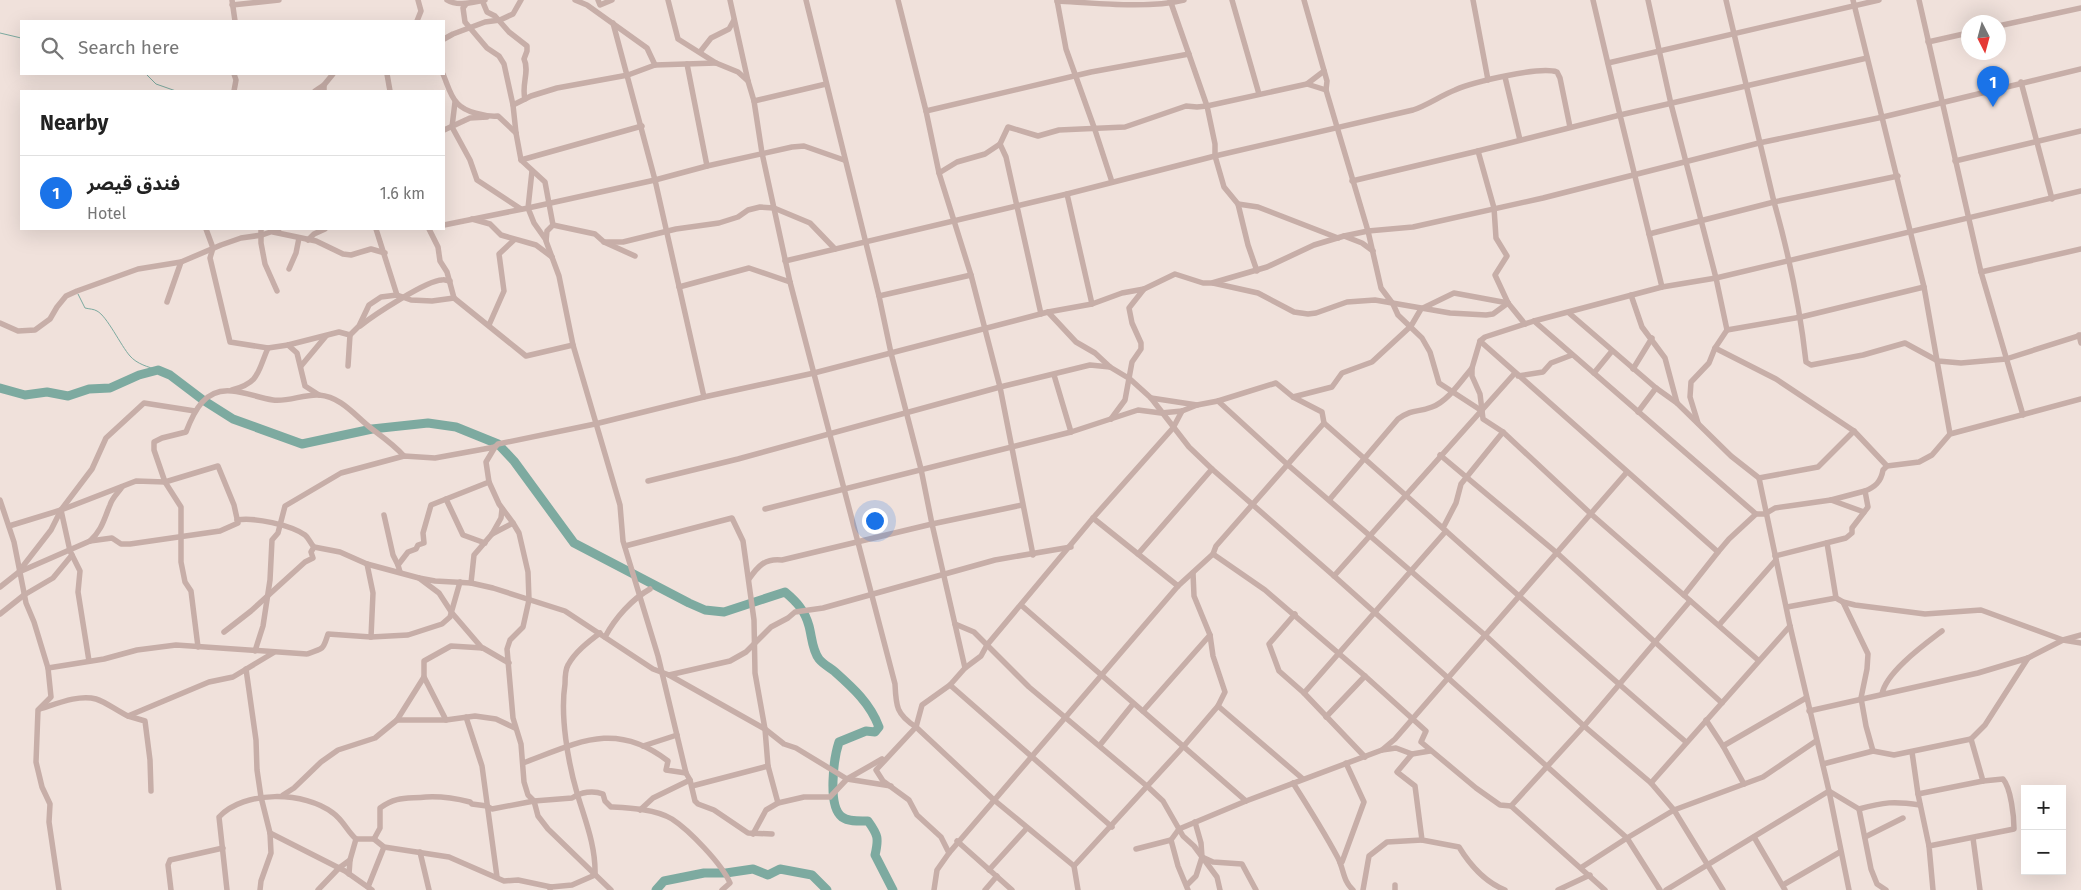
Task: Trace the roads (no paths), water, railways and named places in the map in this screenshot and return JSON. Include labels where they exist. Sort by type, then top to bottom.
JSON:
[{"type":"street","points":[[234,20],[232,3],[279,0]]},
{"type":"street","points":[[418,0],[424,20]]},
{"type":"street","points":[[447,0],[451,3],[466,4],[483,0],[487,12],[500,20],[509,32],[527,46],[524,59],[527,65],[523,92],[525,99]]},
{"type":"street","points":[[445,39],[453,34],[485,22],[500,20],[513,14],[521,0]]},
{"type":"street","points":[[574,0],[587,5],[647,48],[655,65]]},
{"type":"street","points":[[598,0],[600,5],[612,0]]},
{"type":"street","points":[[668,0],[678,39],[716,63],[738,72],[748,81]]},
{"type":"street","points":[[730,0],[754,101],[762,153],[785,261],[895,684],[895,704],[906,721],[916,727],[994,800],[1074,866],[1078,890]]},
{"type":"street","points":[[806,0],[879,296],[890,353],[921,469],[965,668]]},
{"type":"street","points":[[898,0],[926,111],[939,173],[971,275],[1000,387],[1033,555]]},
{"type":"street","points":[[1112,182],[1096,130],[1066,50],[1057,0],[1170,2],[1184,0]]},
{"type":"street","points":[[1232,0],[1259,94]]},
{"type":"street","points":[[1304,0],[1327,81],[1326,90],[1368,231],[1381,288],[1393,304],[1398,315],[1422,338],[1430,352],[1440,383],[1482,412]]},
{"type":"street","points":[[1473,0],[1488,80]]},
{"type":"street","points":[[1592,0],[1662,287]]},
{"type":"street","points":[[1648,0],[1727,330],[1709,363],[1692,382],[1690,388],[1690,397],[1699,425]]},
{"type":"street","points":[[1726,0],[1759,144],[1789,261],[1801,317],[1806,362],[1811,365],[1863,355],[1904,343],[1938,361],[1962,363],[2006,359],[2080,335],[2081,343]]},
{"type":"street","points":[[1608,63],[1734,35],[1854,3],[1879,0]]},
{"type":"street","points":[[1919,0],[1980,272],[2023,415]]},
{"type":"street","points":[[1170,2],[1207,106],[1215,144],[1214,156],[1224,186],[1238,204],[1248,245],[1257,271]]},
{"type":"street","points":[[1854,3],[1924,288],[1950,434]]},
{"type":"street","points":[[466,4],[463,8],[465,22],[487,48],[499,56],[504,64],[514,105],[516,133],[521,160],[545,182],[553,225]]},
{"type":"street","points":[[2006,24],[2081,8]]},
{"type":"street","points":[[417,20],[421,11]]},
{"type":"street","points":[[700,52],[711,38],[729,29],[734,20]]},
{"type":"street","points":[[613,23],[656,180],[704,397]]},
{"type":"street","points":[[1928,42],[1961,35]]},
{"type":"street","points":[[926,111],[1076,77],[1090,72],[1189,54]]},
{"type":"street","points":[[1352,181],[1620,115],[1867,58]]},
{"type":"street","points":[[514,105],[525,99],[557,88],[628,76],[655,65],[716,63]]},
{"type":"street","points":[[686,64],[707,166]]},
{"type":"street","points":[[785,261],[1419,108],[1456,89],[1515,74],[1549,69],[1557,72],[1560,78],[1570,127]]},
{"type":"street","points":[[1212,283],[1257,271],[1314,245],[1341,237],[1368,231],[1413,226],[1543,198],[1759,144],[1883,117],[2021,82],[2081,69]]},
{"type":"street","points":[[939,173],[957,162],[985,154],[1000,144],[1008,128],[1038,136],[1059,130],[1096,130],[1125,127],[1186,106],[1207,106],[1306,84],[1324,71]]},
{"type":"street","points":[[234,75],[236,80],[234,90]]},
{"type":"street","points":[[324,88],[333,75]]},
{"type":"street","points":[[388,75],[390,90]]},
{"type":"street","points":[[443,75],[455,102],[452,127],[470,160],[477,180],[521,209]]},
{"type":"street","points":[[1505,77],[1520,140]]},
{"type":"street","points":[[2021,82],[2038,140],[2052,199]]},
{"type":"street","points":[[754,101],[826,84]]},
{"type":"street","points":[[1306,84],[1326,90]]},
{"type":"street","points":[[455,102],[462,107],[489,116]]},
{"type":"street","points":[[445,130],[470,118],[498,116],[516,133]]},
{"type":"street","points":[[521,160],[642,126]]},
{"type":"street","points":[[1955,161],[2081,131]]},
{"type":"street","points":[[1000,144],[1006,156],[1015,205],[1041,314]]},
{"type":"street","points":[[445,225],[549,205],[762,153],[804,146],[844,160]]},
{"type":"street","points":[[1478,151],[1494,208],[1496,238],[1506,256],[1495,275],[1508,304],[1525,324]]},
{"type":"street","points":[[532,171],[528,208],[534,223],[546,241],[559,276],[573,345],[620,505],[620,524],[625,546],[662,672],[686,773],[698,804],[710,807],[748,833],[772,834]]},
{"type":"street","points":[[1649,234],[1702,222],[1774,202],[1898,176]]},
{"type":"street","points":[[1480,341],[1534,321],[1662,287],[1716,278],[1910,230],[2081,193]]},
{"type":"street","points":[[1067,194],[1092,304]]},
{"type":"street","points":[[1238,204],[1258,207],[1362,243],[1373,250]]},
{"type":"street","points":[[604,242],[623,242],[666,231],[719,223],[738,217],[748,210],[760,207],[774,208],[810,223],[834,249]]},
{"type":"street","points":[[472,219],[490,224],[502,235],[514,240],[536,245],[552,258]]},
{"type":"street","points":[[546,241],[547,231],[553,225]]},
{"type":"street","points":[[553,225],[595,234],[604,242],[635,256]]},
{"type":"street","points":[[206,230],[213,248],[210,258],[230,342],[268,348],[339,332],[350,335]]},
{"type":"street","points":[[273,232],[278,230]]},
{"type":"street","points":[[308,240],[323,230]]},
{"type":"street","points":[[376,230],[397,295]]},
{"type":"street","points":[[430,230],[438,247],[440,261],[447,272],[454,298],[478,318],[526,356],[573,345]]},
{"type":"street","points":[[262,232],[261,243],[265,264],[277,291]]},
{"type":"street","points":[[0,323],[18,331],[35,330],[50,319],[66,296],[77,291],[138,269],[181,262],[213,248],[262,232],[273,232],[316,241],[343,254],[351,255],[371,249],[385,253]]},
{"type":"street","points":[[289,268],[296,253],[298,238]]},
{"type":"street","points":[[489,325],[504,291],[503,272],[499,254],[514,240]]},
{"type":"street","points":[[1980,272],[2081,249]]},
{"type":"street","points":[[167,302],[181,262]]},
{"type":"street","points":[[679,287],[749,268],[790,282]]},
{"type":"street","points":[[611,890],[542,822],[534,801],[528,795],[524,782],[521,744],[516,728],[508,644],[523,627],[530,600],[528,572],[519,533],[514,523],[502,509],[489,482],[486,462],[498,444],[595,424],[704,397],[814,373],[1048,312],[1092,304],[1122,293],[1144,289],[1175,274],[1203,283],[1212,283],[1258,293],[1294,312],[1308,314],[1347,302],[1375,300],[1421,309],[1486,315],[1493,314],[1508,304]]},
{"type":"street","points":[[879,296],[971,275]]},
{"type":"street","points":[[348,366],[350,335],[359,326],[405,298],[413,291],[442,279],[450,281]]},
{"type":"street","points":[[1727,330],[1801,317],[1924,288]]},
{"type":"street","points":[[1111,419],[1125,400],[1132,362],[1141,349],[1141,343],[1132,322],[1129,308],[1144,289]]},
{"type":"street","points":[[1293,397],[1332,387],[1342,372],[1372,362],[1411,326],[1421,309],[1454,293],[1508,304]]},
{"type":"street","points":[[359,326],[373,301],[390,295],[397,295],[411,300],[432,301],[454,298]]},
{"type":"street","points":[[1631,295],[1642,327],[1665,358],[1677,403]]},
{"type":"street","points":[[1048,312],[1076,342],[1130,379],[1151,398],[1188,447],[1212,469],[1548,765],[1627,838],[1660,890]]},
{"type":"street","points":[[1569,313],[1656,388],[1677,403],[1731,456],[1759,478],[1765,514],[1809,711],[1823,764],[1849,890]]},
{"type":"street","points":[[1534,321],[1756,514],[1765,514],[1776,508],[1831,500],[1864,491],[1875,487],[1882,477],[1882,470],[1887,466],[1919,462],[1932,455],[1950,434],[2081,399]]},
{"type":"street","points":[[301,366],[326,336]]},
{"type":"street","points":[[1633,368],[1652,338]]},
{"type":"street","points":[[1480,341],[1472,368],[1472,376],[1480,394],[1483,419],[1503,432],[1591,514],[1758,660]]},
{"type":"street","points":[[1480,341],[1718,552]]},
{"type":"street","points":[[288,345],[297,353],[305,386],[319,395],[336,400],[349,408],[370,428],[391,442],[404,456]]},
{"type":"street","points":[[198,647],[191,591],[185,582],[181,562],[181,507],[165,482],[154,450],[154,442],[186,432],[202,400],[214,393],[246,386],[254,380],[268,348]]},
{"type":"street","points":[[1716,348],[1776,379],[1854,431],[1887,466]]},
{"type":"street","points":[[1594,373],[1612,351]]},
{"type":"street","points":[[1334,576],[1440,455],[1517,374],[1543,372],[1551,362],[1572,354]]},
{"type":"street","points":[[648,481],[831,434],[1000,387],[1090,365],[1110,367]]},
{"type":"street","points":[[1330,500],[1398,418],[1410,411],[1425,410],[1434,406],[1452,391],[1472,368]]},
{"type":"street","points":[[1054,375],[1071,432]]},
{"type":"street","points":[[765,509],[1071,432],[1138,410],[1161,413],[1182,411],[1276,383],[1293,397],[1322,412],[1324,423],[1619,685],[1686,742]]},
{"type":"street","points":[[1638,412],[1656,388]]},
{"type":"street","points":[[231,390],[275,400],[319,395]]},
{"type":"street","points":[[1151,398],[1197,405]]},
{"type":"street","points":[[1218,401],[1288,465],[1371,535],[1486,636],[1584,726],[1651,783],[1674,810],[1724,890]]},
{"type":"street","points":[[0,587],[19,572],[51,530],[61,510],[92,469],[106,438],[144,403],[195,411]]},
{"type":"street","points":[[948,852],[942,837],[917,815],[909,800],[883,781],[876,770],[916,727],[922,705],[950,685],[965,668],[981,656],[987,645],[1071,547],[1093,518],[1173,428],[1182,411]]},
{"type":"street","points":[[934,890],[937,870],[957,841],[1032,757],[1178,586],[1213,554],[1216,546],[1324,423]]},
{"type":"street","points":[[1759,478],[1818,467],[1854,431]]},
{"type":"street","points":[[1304,693],[1445,530],[1456,503],[1461,484],[1503,432]]},
{"type":"street","points":[[255,651],[263,626],[266,596],[270,580],[272,540],[278,533],[285,506],[341,473],[404,456],[435,458],[495,447]]},
{"type":"street","points":[[1440,455],[1557,553],[1722,702]]},
{"type":"street","points":[[9,526],[61,510],[136,481],[165,482],[218,466],[238,523],[220,530],[130,544],[121,544],[112,538],[90,541]]},
{"type":"street","points":[[1138,554],[1212,469]]},
{"type":"street","points":[[1382,750],[1395,739],[1486,636],[1627,472]]},
{"type":"street","points":[[398,565],[408,552],[424,543],[423,533],[431,505],[489,482]]},
{"type":"street","points":[[19,572],[71,553],[90,541],[97,535],[104,524],[111,502],[123,486]]},
{"type":"street","points":[[1719,625],[1776,558],[1846,538],[1852,533],[1852,528],[1868,507],[1864,491]]},
{"type":"street","points":[[0,500],[14,542],[24,595],[48,668],[51,697],[38,710],[36,762],[42,787],[50,804],[49,822],[59,890]]},
{"type":"street","points":[[446,500],[463,535],[485,544]]},
{"type":"street","points":[[1831,500],[1864,512]]},
{"type":"street","points":[[748,579],[760,564],[772,559],[782,560],[1022,504]]},
{"type":"street","points":[[470,583],[474,555],[492,534],[501,518],[502,509]]},
{"type":"street","points":[[61,510],[71,553],[80,571],[78,592],[89,661]]},
{"type":"street","points":[[1684,595],[1729,539],[1756,514]]},
{"type":"street","points":[[384,516],[393,555],[400,572]]},
{"type":"street","points":[[237,520],[246,518],[262,520],[298,530],[307,536],[314,547],[340,552],[367,564],[435,581],[470,583],[565,611],[652,669],[669,675],[764,729],[784,744],[796,748],[847,779],[891,786]]},
{"type":"street","points":[[625,546],[732,518],[743,541],[755,643],[755,673],[768,766],[778,803]]},
{"type":"street","points":[[1093,518],[1178,586]]},
{"type":"street","points":[[492,534],[514,523]]},
{"type":"street","points":[[1827,543],[1836,598]]},
{"type":"street","points":[[224,632],[305,562],[313,558],[311,552],[314,547]]},
{"type":"street","points":[[669,675],[730,661],[746,652],[771,627],[788,618],[794,612],[823,608],[945,576],[995,560],[1071,547]]},
{"type":"street","points":[[0,614],[24,595],[53,578],[71,553]]},
{"type":"street","points":[[1213,554],[1265,590],[1366,676],[1426,731],[1422,742],[1430,751],[1500,805],[1510,806],[1582,867],[1605,890]]},
{"type":"street","points":[[367,564],[373,593],[371,637]]},
{"type":"street","points":[[1074,866],[1112,827],[1183,747],[1218,706],[1225,692],[1213,656],[1210,635],[1194,596],[1193,573]]},
{"type":"street","points":[[420,578],[439,593],[452,613],[483,648],[509,663]]},
{"type":"street","points":[[48,668],[137,650],[176,645],[307,654],[316,651],[326,643],[328,634],[371,637],[408,635],[442,624],[450,618],[460,582]]},
{"type":"street","points":[[595,875],[591,836],[577,794],[564,723],[563,695],[567,667],[579,650],[602,635],[639,595],[650,588]]},
{"type":"street","points":[[1786,607],[1836,598],[1843,602],[1881,609],[1925,614],[1976,609],[2063,640],[2081,643]]},
{"type":"street","points":[[1510,806],[1584,726],[1690,601]]},
{"type":"street","points":[[1843,602],[1868,654],[1861,698],[1866,726],[1874,751]]},
{"type":"street","points":[[1021,605],[1246,801]]},
{"type":"street","points":[[1295,614],[1269,644],[1279,671],[1304,693],[1365,757]]},
{"type":"street","points":[[955,624],[974,632],[1029,687],[1100,745],[1163,802],[1179,829],[1217,877],[1220,890]]},
{"type":"street","points":[[1651,783],[1790,626]]},
{"type":"street","points":[[1882,694],[1884,687],[1905,660],[1942,631]]},
{"type":"street","points":[[1143,711],[1210,635]]},
{"type":"street","points":[[1809,711],[1962,677],[2028,658],[2063,640],[2081,636]]},
{"type":"street","points":[[446,720],[424,677],[424,661],[442,649],[451,646],[483,648]]},
{"type":"street","points":[[128,716],[209,682],[233,677],[273,653]]},
{"type":"street","points":[[1823,764],[1874,751],[1894,755],[1971,740],[1984,724],[2028,658]]},
{"type":"street","points":[[246,669],[256,740],[257,770],[261,797],[270,833],[270,853],[260,890]]},
{"type":"street","points":[[1326,717],[1366,676]]},
{"type":"street","points":[[283,795],[294,788],[321,762],[338,750],[375,738],[397,720],[424,677]]},
{"type":"street","points":[[950,685],[1112,827]]},
{"type":"street","points":[[38,710],[64,701],[90,698],[98,700],[128,716],[145,721],[150,760],[151,791]]},
{"type":"street","points":[[1723,746],[1806,698]]},
{"type":"street","points":[[1100,745],[1134,704]]},
{"type":"street","points":[[1218,706],[1303,779]]},
{"type":"street","points":[[397,720],[446,720],[475,716],[496,719],[516,728]]},
{"type":"street","points":[[466,717],[482,766],[497,877]]},
{"type":"street","points":[[1706,720],[1744,784]]},
{"type":"street","points":[[643,746],[677,735]]},
{"type":"street","points":[[523,764],[568,746],[598,738],[618,738],[654,751],[668,761],[666,770],[686,773]]},
{"type":"street","points":[[1971,740],[1983,781]]},
{"type":"street","points":[[1582,867],[1674,810],[1763,777],[1816,741]]},
{"type":"street","points":[[1136,849],[1172,840],[1179,829],[1195,822],[1382,750],[1396,748],[1412,754],[1430,751]]},
{"type":"street","points":[[753,834],[766,810],[778,803],[804,797],[830,797],[847,779],[892,752]]},
{"type":"street","points":[[1912,752],[1928,846],[1933,890]]},
{"type":"street","points":[[1412,754],[1397,772],[1415,786],[1422,840]]},
{"type":"street","points":[[1340,862],[1342,862],[1364,802],[1346,763]]},
{"type":"street","points":[[640,810],[653,798],[691,783],[768,766]]},
{"type":"street","points":[[1918,794],[2000,779],[2006,782],[2011,806],[2014,829],[1928,846]]},
{"type":"street","points":[[1293,783],[1319,822],[1340,862],[1346,887],[1353,890]]},
{"type":"street","points":[[374,839],[380,828],[380,808],[391,800],[410,796],[445,796],[472,804],[487,806],[492,810],[534,801],[572,798],[577,794],[596,791],[602,794],[605,801],[611,807],[640,810],[673,820],[699,843],[726,873],[730,883],[722,890]]},
{"type":"street","points":[[1829,791],[1859,809],[1871,869],[1877,884],[1886,890]]},
{"type":"street","points":[[1666,890],[1829,791]]},
{"type":"street","points":[[227,890],[219,817],[228,807],[261,797],[283,795],[323,806],[334,813],[356,840]]},
{"type":"street","points":[[1859,809],[1881,802],[1896,801],[1920,805]]},
{"type":"street","points":[[1865,837],[1902,818]]},
{"type":"street","points":[[1187,888],[1196,876],[1202,857],[1201,842],[1195,822]]},
{"type":"street","points":[[989,870],[1027,828]]},
{"type":"street","points":[[270,833],[339,868],[370,888],[384,846]]},
{"type":"street","points":[[1754,837],[1784,888],[1840,852]]},
{"type":"street","points":[[1973,838],[1980,890]]},
{"type":"street","points":[[356,840],[374,839],[384,846],[449,857],[504,881],[518,880],[551,888],[572,885],[595,875]]},
{"type":"street","points":[[349,874],[350,860],[356,840]]},
{"type":"street","points":[[1172,840],[1178,866],[1187,888]]},
{"type":"street","points":[[1364,890],[1368,856],[1387,842],[1422,840],[1459,847],[1467,860],[1483,876],[1505,890]]},
{"type":"street","points":[[957,841],[1012,890]]},
{"type":"street","points":[[171,890],[168,865],[170,860],[223,848]]},
{"type":"street","points":[[420,852],[429,890]]},
{"type":"street","points":[[1202,857],[1213,862],[1242,864],[1256,890]]},
{"type":"street","points":[[318,890],[339,868],[350,860]]},
{"type":"street","points":[[1558,890],[1590,875]]},
{"type":"street","points":[[985,890],[997,876]]},
{"type":"waterway","points":[[0,33],[20,38]]},
{"type":"waterway","points":[[147,75],[156,84],[173,90]]},
{"type":"waterway","points":[[78,294],[85,308],[96,310],[101,314],[133,359],[158,370]]},
{"type":"waterway","points":[[0,388],[25,395],[47,392],[68,396],[89,389],[110,388],[139,375],[158,370],[170,375],[203,400],[233,419],[302,444],[372,429],[428,423],[456,427],[498,444],[514,461],[574,543],[689,603],[705,610],[724,612],[785,592],[803,611],[819,659],[860,696],[871,711],[879,727],[875,732],[866,731],[839,742],[835,758],[833,792],[834,803],[842,817],[851,820],[868,821],[874,830],[877,837],[875,855],[893,890]]},
{"type":"waterway","points":[[656,890],[664,881],[704,873],[726,873],[753,869],[768,875],[780,869],[812,875],[827,890]]},
{"type":"place","name":"فندق قيصر","points":[[1993,107]]}]
